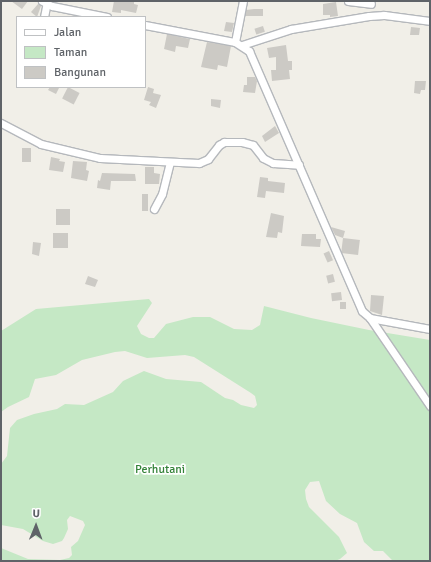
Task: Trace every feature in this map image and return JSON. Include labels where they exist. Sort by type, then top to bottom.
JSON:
[{"type":"street","points":[[235,42],[243,1]]},
{"type":"street","points":[[348,1],[371,2],[369,16]]},
{"type":"street","points":[[44,16],[45,2],[103,16]]},
{"type":"street","points":[[242,46],[291,29],[369,16],[384,15],[430,21]]},
{"type":"street","points":[[146,25],[235,42],[242,46],[253,57],[359,307],[370,318],[430,406]]},
{"type":"street","points":[[1,123],[41,144],[100,158],[170,162],[203,162],[219,145],[231,141],[253,145],[263,158],[273,163],[299,165]]},
{"type":"street","points":[[154,209],[162,194],[170,162]]},
{"type":"street","points":[[370,318],[430,329]]},
{"type":"green space","name":"Perhutani","points":[[149,299],[152,303],[137,326],[141,334],[149,338],[154,338],[166,324],[193,317],[210,317],[234,329],[252,330],[260,325],[264,306],[311,318],[369,330],[430,340],[430,561],[393,561],[383,551],[374,551],[364,542],[357,523],[340,514],[326,501],[319,481],[310,482],[305,490],[306,499],[309,507],[339,537],[347,553],[335,561],[1,561],[1,548],[28,559],[60,560],[69,558],[72,555],[71,547],[78,541],[85,525],[83,521],[70,516],[67,520],[68,529],[64,538],[62,541],[53,544],[43,541],[23,529],[1,525],[1,464],[7,456],[10,428],[17,420],[34,414],[57,409],[65,404],[84,405],[113,392],[123,381],[144,371],[166,379],[201,382],[225,398],[233,400],[241,405],[254,408],[257,405],[255,396],[194,357],[185,355],[147,358],[125,351],[82,360],[56,375],[35,379],[29,397],[1,412],[1,331],[36,309]]},
{"type":"building","points":[[11,1],[28,1],[22,9]]},
{"type":"building","points":[[114,1],[134,1],[134,4],[138,5],[136,13],[121,10],[121,13],[112,12]]},
{"type":"building","points":[[336,2],[338,16],[330,17],[330,15],[323,15],[323,4]]},
{"type":"building","points":[[38,4],[41,6],[37,16],[31,12]]},
{"type":"building","points":[[263,9],[263,16],[245,16],[246,10]]},
{"type":"building","points":[[226,22],[234,23],[232,32],[224,31]]},
{"type":"building","points":[[263,26],[265,32],[256,34],[254,29]]},
{"type":"building","points":[[411,27],[420,28],[419,35],[410,35]]},
{"type":"building","points":[[167,34],[190,39],[188,48],[176,46],[175,52],[164,49]]},
{"type":"building","points":[[207,42],[231,46],[227,67],[218,65],[217,70],[201,67]]},
{"type":"building","points":[[286,45],[288,61],[292,61],[292,70],[289,70],[290,79],[272,81],[271,70],[276,70],[276,57],[269,58],[267,48]]},
{"type":"building","points":[[247,77],[255,77],[257,81],[255,93],[243,92],[244,85],[247,85]]},
{"type":"building","points":[[415,81],[426,81],[425,90],[421,90],[420,94],[414,93]]},
{"type":"building","points":[[148,87],[154,89],[153,93],[161,95],[156,108],[149,105],[151,102],[144,100]]},
{"type":"building","points":[[49,88],[59,88],[56,94],[48,90]]},
{"type":"building","points":[[67,88],[80,93],[74,104],[62,99]]},
{"type":"building","points":[[211,99],[221,100],[220,108],[211,106]]},
{"type":"building","points":[[275,126],[279,133],[265,142],[262,136]]},
{"type":"building","points":[[22,148],[31,148],[31,162],[22,162]]},
{"type":"building","points":[[51,157],[65,162],[63,172],[49,170]]},
{"type":"building","points":[[73,161],[87,162],[86,170],[89,171],[87,181],[71,178]]},
{"type":"building","points":[[145,167],[154,167],[154,173],[160,174],[159,184],[145,184]]},
{"type":"building","points":[[102,173],[135,174],[136,181],[111,181],[110,190],[97,188],[98,180],[100,181]]},
{"type":"building","points":[[260,177],[268,178],[268,181],[285,183],[284,193],[266,191],[265,198],[257,197]]},
{"type":"building","points":[[142,194],[148,194],[148,211],[142,211]]},
{"type":"building","points":[[56,209],[70,209],[70,225],[56,225]]},
{"type":"building","points":[[271,213],[284,216],[282,233],[278,232],[277,238],[266,237]]},
{"type":"building","points":[[331,227],[345,231],[343,238],[335,235]]},
{"type":"building","points":[[53,233],[68,233],[68,248],[53,248]]},
{"type":"building","points":[[302,234],[316,234],[316,239],[321,239],[320,247],[301,246]]},
{"type":"building","points":[[343,238],[360,240],[358,255],[341,253]]},
{"type":"building","points":[[33,242],[41,243],[39,256],[32,254]]},
{"type":"building","points":[[329,251],[333,260],[328,263],[324,253]]},
{"type":"building","points":[[333,274],[335,282],[328,283],[326,276]]},
{"type":"building","points":[[88,276],[98,280],[95,287],[85,284]]},
{"type":"building","points":[[341,292],[342,300],[332,301],[331,293]]},
{"type":"building","points":[[371,295],[384,296],[382,315],[370,311]]},
{"type":"building","points":[[340,302],[346,302],[346,309],[340,309]]}]
